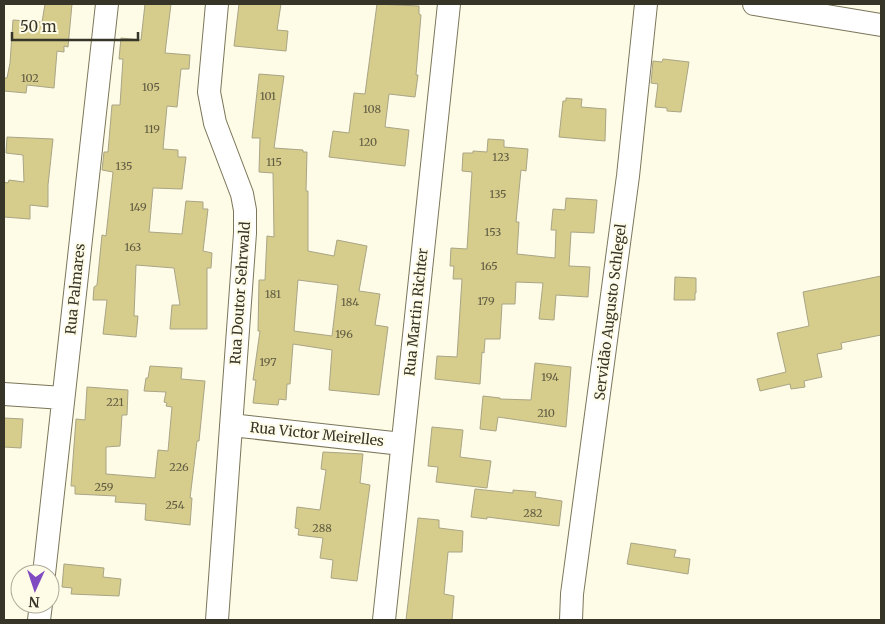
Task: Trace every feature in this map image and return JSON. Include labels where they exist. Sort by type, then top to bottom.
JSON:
[{"type":"street","name":"Rua Palmares","points":[[45,564],[107,4]]},
{"type":"street","name":"Rua Doutor Sehrwald","points":[[217,4],[209,92],[211,110],[242,194],[246,233],[217,620]]},
{"type":"street","name":"Rua Martin Richter","points":[[384,620],[449,4]]},
{"type":"street","name":"Servidão Augusto Schlegel","points":[[571,620],[572,594],[628,176],[646,4]]},
{"type":"street","points":[[754,4],[881,25]]},
{"type":"street","points":[[4,394],[64,398]]},
{"type":"street","name":"Rua Victor Meirelles","points":[[231,425],[402,444]]},
{"type":"building","points":[[45,4],[72,4],[68,47],[64,46],[64,52],[57,51],[54,88],[27,85],[26,93],[4,91],[4,78],[7,78],[10,63],[13,20],[42,22]]},
{"type":"building","points":[[145,4],[171,4],[165,53],[190,55],[189,69],[181,69],[177,107],[167,106],[163,149],[178,150],[178,157],[186,157],[182,189],[153,188],[149,232],[182,234],[186,201],[203,202],[203,209],[208,209],[203,251],[212,253],[211,268],[207,268],[207,329],[170,329],[172,305],[180,305],[174,268],[136,265],[134,316],[138,316],[136,337],[103,334],[107,300],[93,300],[94,287],[97,285],[102,235],[106,236],[113,172],[102,170],[104,152],[108,152],[112,105],[120,105],[123,59],[119,59],[121,38],[141,40]]},
{"type":"building","points":[[239,4],[281,4],[277,30],[288,31],[286,51],[234,46]]},
{"type":"building","points":[[377,4],[419,6],[419,14],[421,15],[415,97],[389,94],[385,127],[409,130],[405,166],[329,157],[333,131],[349,133],[354,93],[365,94]]},
{"type":"building","points":[[663,59],[689,62],[681,112],[667,111],[667,108],[655,107],[658,84],[651,83],[653,61],[662,62]]},
{"type":"building","points":[[259,74],[284,76],[274,148],[303,150],[303,152],[307,152],[308,251],[334,256],[337,240],[367,246],[359,291],[380,294],[375,325],[388,327],[379,395],[329,390],[332,350],[293,344],[290,384],[287,384],[286,400],[279,399],[278,405],[253,403],[256,380],[253,380],[260,331],[258,331],[259,280],[265,280],[267,236],[274,237],[273,173],[259,172],[260,138],[252,138]],"holes":[[[298,280],[338,285],[332,336],[294,331]]]},
{"type":"building","points":[[566,98],[582,99],[581,107],[606,109],[605,141],[559,137],[563,101],[566,101]]},
{"type":"building","points":[[7,137],[53,139],[48,185],[48,207],[30,205],[30,219],[4,217],[4,182],[8,183],[9,180],[24,182],[23,155],[6,153]]},
{"type":"building","points":[[488,139],[504,140],[504,147],[528,149],[526,171],[521,170],[516,222],[519,222],[517,254],[555,258],[556,230],[551,230],[553,209],[565,210],[566,198],[597,200],[594,233],[571,232],[569,266],[590,267],[588,297],[556,295],[554,320],[539,319],[543,283],[516,282],[515,304],[502,304],[500,339],[485,339],[484,353],[482,352],[480,384],[435,379],[437,356],[457,357],[462,279],[453,279],[454,266],[450,266],[451,248],[467,249],[472,172],[462,171],[463,153],[473,153],[473,151],[487,152]]},
{"type":"building","points":[[881,276],[881,335],[841,343],[842,349],[817,354],[822,377],[804,381],[805,387],[791,389],[790,384],[760,391],[757,379],[786,372],[777,333],[809,326],[803,292]]},
{"type":"building","points":[[675,277],[696,278],[695,300],[674,300]]},
{"type":"building","points":[[535,363],[571,367],[566,427],[498,417],[496,431],[480,429],[483,396],[500,399],[531,400]]},
{"type":"building","points":[[150,366],[182,368],[181,379],[205,381],[199,441],[197,441],[190,498],[192,498],[190,525],[145,520],[146,504],[115,502],[116,496],[75,494],[75,486],[71,486],[76,419],[85,420],[87,387],[128,390],[127,415],[122,415],[120,446],[106,447],[106,474],[155,478],[158,450],[168,451],[172,407],[166,406],[167,403],[164,402],[166,392],[144,391]]},
{"type":"building","points":[[4,418],[23,419],[21,448],[4,447]]},
{"type":"building","points":[[432,427],[463,430],[460,457],[491,461],[487,488],[436,482],[438,467],[428,466]]},
{"type":"building","points":[[323,452],[363,454],[360,483],[370,485],[357,581],[331,578],[333,560],[320,558],[323,538],[298,535],[299,529],[295,528],[297,507],[320,510],[326,470],[321,469]]},
{"type":"building","points":[[475,489],[513,493],[513,490],[536,492],[535,497],[562,501],[559,526],[487,517],[487,519],[471,517]]},
{"type":"building","points":[[418,518],[439,520],[439,528],[463,531],[462,552],[448,552],[444,594],[454,596],[452,620],[406,620]]},
{"type":"building","points":[[631,543],[676,550],[674,557],[690,559],[688,574],[627,564]]},
{"type":"building","points":[[64,564],[104,568],[103,577],[121,579],[119,596],[71,594],[72,588],[62,587]]}]
